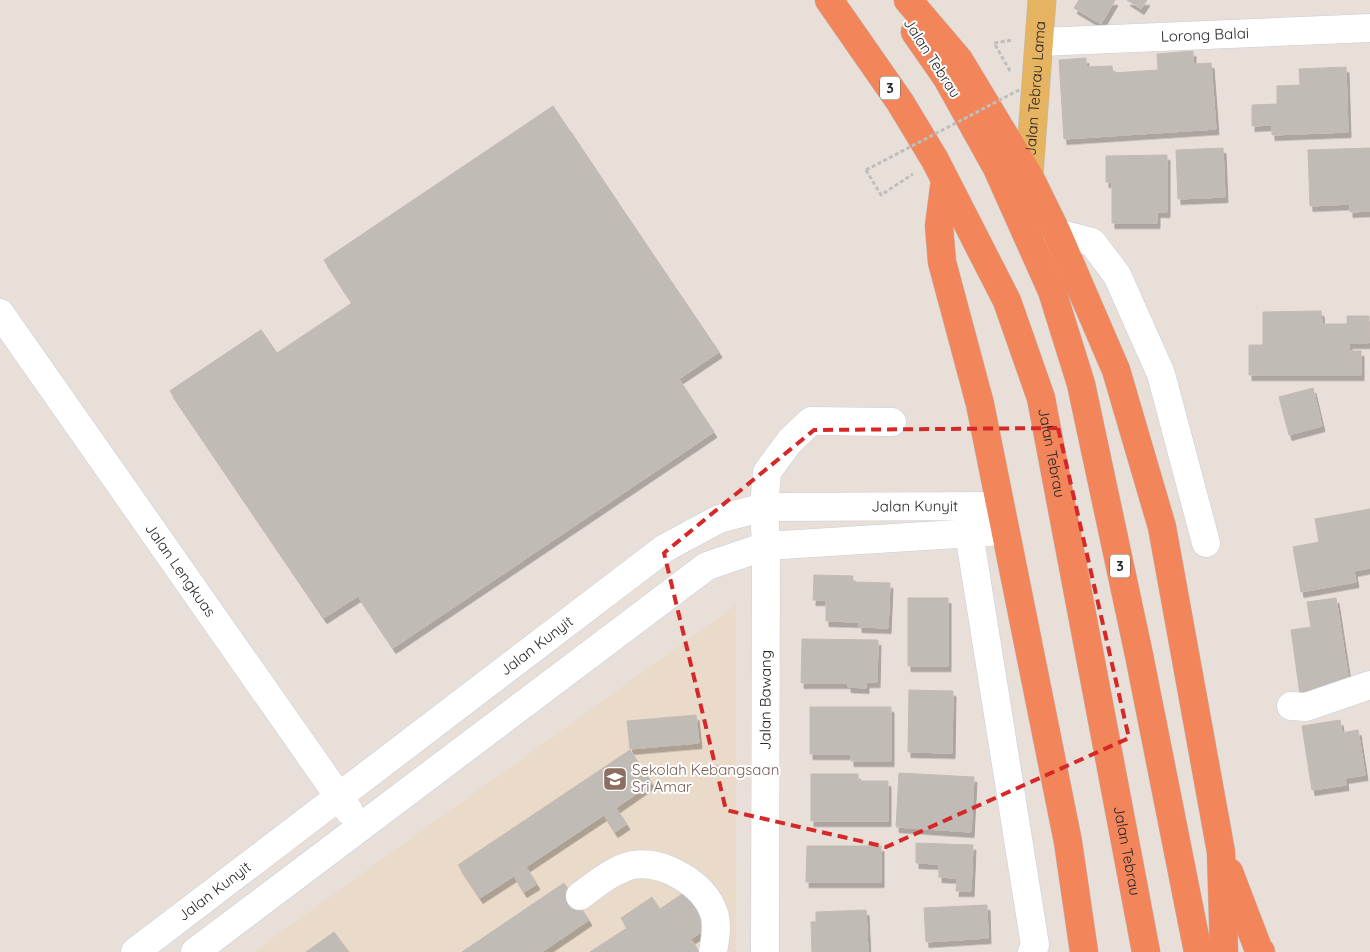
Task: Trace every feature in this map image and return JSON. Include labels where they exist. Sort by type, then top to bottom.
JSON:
[{"type":"highway","name":"Jalan Tebrau","points":[[829,0],[900,102],[940,170],[1007,301],[1041,398],[1146,952]]},
{"type":"highway","name":"Jalan Tebrau","points":[[893,0],[947,78],[997,168],[1018,183],[1081,384],[1139,655],[1198,952]]},
{"type":"highway","points":[[908,0],[959,60],[1018,183],[1057,233],[1116,370],[1162,527],[1222,852],[1224,952]]},
{"type":"highway","points":[[940,170],[939,226],[942,262],[980,404],[1068,842],[1085,950]]},
{"type":"highway","points":[[1222,852],[1261,952]]},
{"type":"main road","name":"Jalan Tebrau Lama","points":[[1018,183],[1040,42],[1042,0]]},
{"type":"street","name":"Lorong Balai","points":[[1040,42],[1370,28]]},
{"type":"street","points":[[1057,233],[1092,242],[1117,275],[1161,374],[1206,543]]},
{"type":"street","name":"Jalan Lengkuas","points":[[0,312],[361,827]]},
{"type":"street","name":"Jalan Bawang","points":[[765,952],[766,546],[764,507],[767,472],[790,441],[811,420],[892,422]]},
{"type":"street","name":"Jalan Kunyit","points":[[135,952],[665,548],[719,519],[764,507],[1002,519]]},
{"type":"street","name":"Jalan Kunyit","points":[[195,952],[707,566],[766,546],[969,533],[1002,519]]},
{"type":"street","points":[[969,533],[1035,945],[1032,952]]},
{"type":"street","points":[[1291,706],[1306,707],[1370,685]]},
{"type":"street","points":[[580,896],[607,876],[633,865],[646,865],[669,870],[683,876],[696,886],[714,914],[716,928],[713,952]]},
{"type":"path","points":[[940,170],[881,195],[866,170],[1021,89]]},
{"type":"highlighted area","points":[[1058,428],[1129,738],[886,847],[726,810],[664,553],[814,430]]},
{"type":"shaded area","name":"Sekolah Kebangsaan Sri Amar","points":[[736,605],[736,952],[253,952]]},
{"type":"building","points":[[1079,0],[1115,0],[1101,24],[1074,8]]},
{"type":"building","points":[[1127,0],[1147,0],[1141,9]]},
{"type":"building","points":[[1193,51],[1193,64],[1211,63],[1216,129],[1064,139],[1059,60],[1086,58],[1086,67],[1112,66],[1113,73],[1158,70],[1157,54]]},
{"type":"building","points":[[1346,67],[1348,132],[1272,135],[1272,125],[1252,126],[1252,105],[1277,104],[1277,86],[1300,85],[1299,69]]},
{"type":"building","points":[[553,106],[719,352],[679,379],[714,432],[393,648],[358,596],[324,618],[170,391],[261,330],[277,353],[352,303],[324,260]]},
{"type":"building","points":[[571,132],[617,201],[431,325],[385,256],[454,210],[461,220],[492,199],[485,189]]},
{"type":"building","points":[[1223,148],[1225,197],[1178,199],[1176,150]]},
{"type":"building","points":[[1370,148],[1370,211],[1350,212],[1350,204],[1310,206],[1308,150]]},
{"type":"building","points":[[1167,155],[1167,212],[1157,212],[1157,223],[1112,223],[1112,182],[1106,182],[1106,156]]},
{"type":"building","points":[[670,280],[719,352],[647,400],[642,392],[610,414],[615,422],[530,479],[481,407]]},
{"type":"building","points":[[1321,311],[1322,324],[1347,324],[1347,316],[1369,316],[1369,343],[1349,343],[1349,351],[1361,351],[1361,375],[1249,375],[1249,345],[1263,345],[1263,312]]},
{"type":"building","points":[[261,330],[366,485],[438,436],[487,509],[324,618],[170,391]]},
{"type":"building","points":[[1313,388],[1322,426],[1289,435],[1279,397]]},
{"type":"building","points":[[1370,509],[1370,568],[1354,571],[1356,582],[1301,592],[1293,547],[1319,542],[1315,519]]},
{"type":"building","points":[[814,575],[853,576],[853,582],[890,583],[888,628],[859,627],[859,622],[826,621],[826,600],[813,600]]},
{"type":"building","points":[[908,598],[948,598],[948,666],[908,666]]},
{"type":"building","points":[[1336,598],[1350,689],[1301,702],[1291,630],[1311,627],[1307,602]]},
{"type":"building","points":[[802,639],[878,640],[877,682],[866,682],[866,688],[848,687],[848,683],[801,683]]},
{"type":"building","points":[[909,690],[953,691],[952,753],[908,752]]},
{"type":"building","points":[[810,707],[891,707],[891,761],[851,761],[851,754],[810,754]]},
{"type":"building","points":[[696,715],[699,743],[630,749],[627,721]]},
{"type":"building","points":[[1340,720],[1342,733],[1358,730],[1365,775],[1345,778],[1346,785],[1312,790],[1302,726]]},
{"type":"building","points":[[630,750],[652,783],[616,808],[627,824],[615,832],[604,815],[526,867],[537,884],[524,892],[514,876],[480,898],[458,865]]},
{"type":"building","points":[[899,773],[974,777],[971,832],[896,827]]},
{"type":"building","points":[[811,774],[858,774],[858,781],[888,781],[888,821],[811,821]]},
{"type":"building","points":[[916,843],[973,845],[971,891],[956,891],[957,878],[939,877],[939,864],[916,863]]},
{"type":"building","points":[[807,846],[881,846],[881,882],[806,882]]},
{"type":"building","points":[[564,883],[589,920],[542,952],[462,952]]},
{"type":"building","points":[[685,892],[708,928],[691,939],[699,952],[590,952],[627,928],[621,918],[652,897],[660,909]]},
{"type":"building","points":[[987,905],[988,938],[926,942],[924,908]]},
{"type":"building","points":[[866,910],[868,952],[812,952],[811,922],[816,922],[816,912]]},
{"type":"building","points":[[334,932],[349,952],[306,952]]},
{"type":"place","name":"Sekolah Kebangsaan Sri Amar","points":[[615,779]]}]
